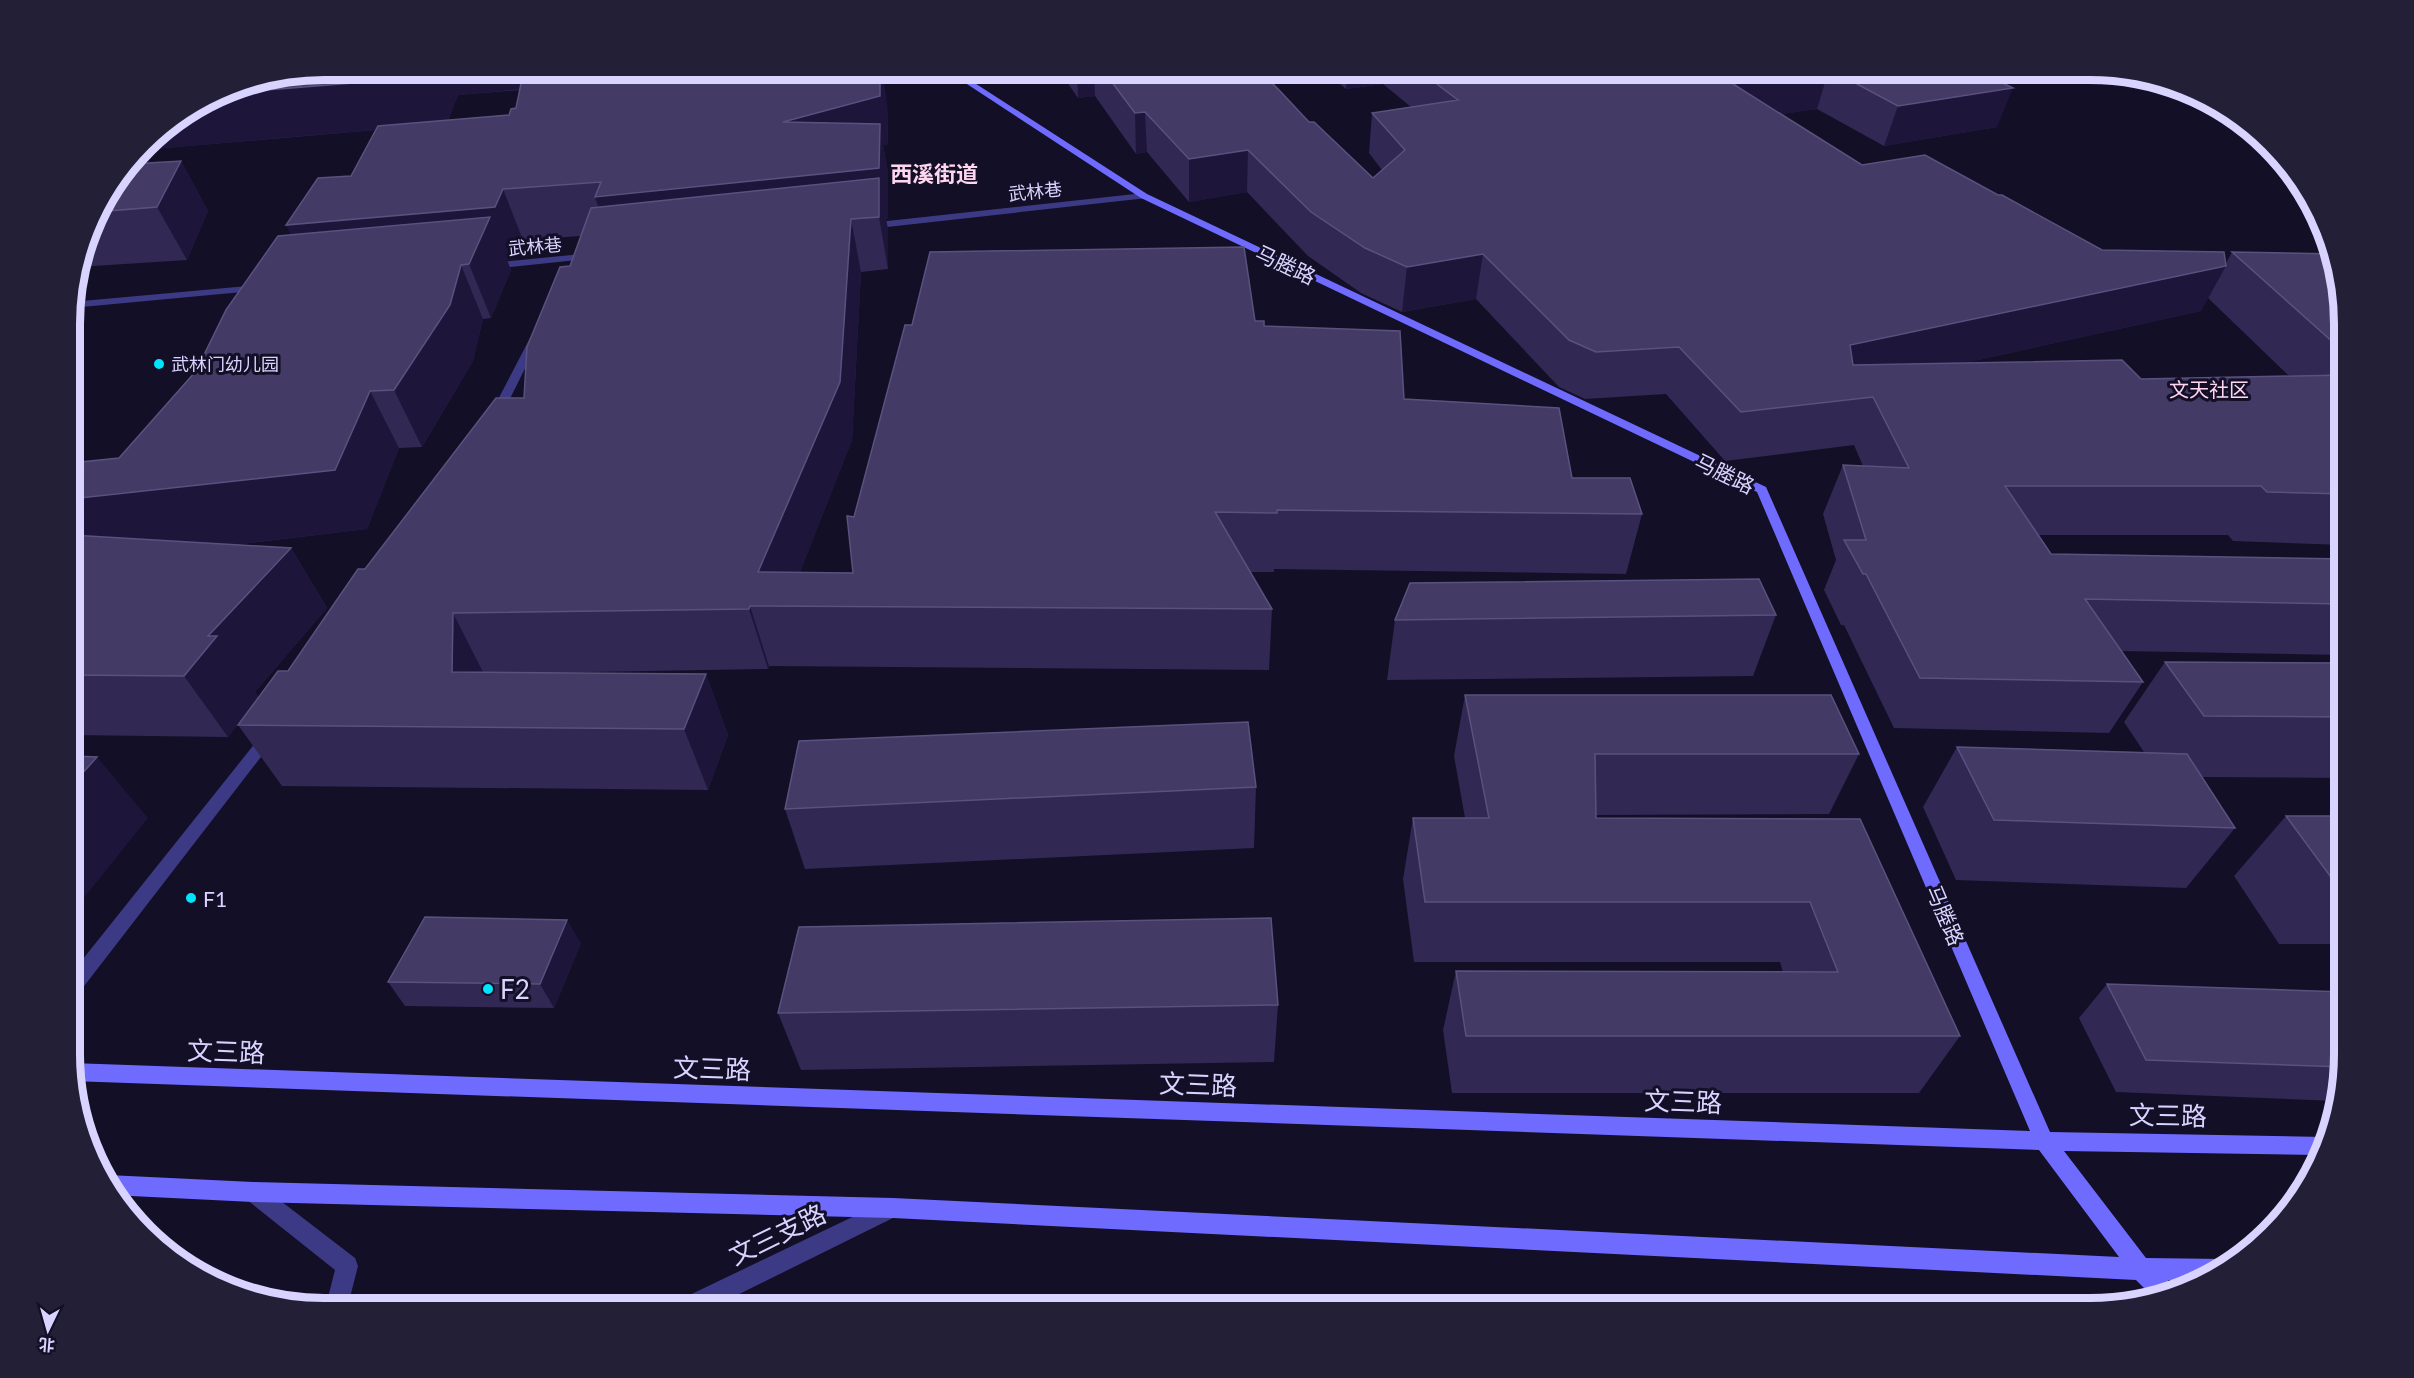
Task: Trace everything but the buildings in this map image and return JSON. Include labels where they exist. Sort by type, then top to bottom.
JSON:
[{"type":"main road","name":"马塍路","points":[[965,80],[1144,196],[1762,490],[2044,1141],[2141,1269],[2160,1288]]},
{"type":"main road","name":"文三路","points":[[80,1072],[2044,1141],[2317,1145]]},
{"type":"main road","points":[[118,1185],[253,1192],[893,1208],[2141,1269],[2205,1270]]},
{"type":"street","name":"武林巷","points":[[858,227],[1144,196]]},
{"type":"street","name":"武林巷","points":[[476,267],[607,255]]},
{"type":"street","points":[[565,278],[572,259]]},
{"type":"street","points":[[80,304],[274,286]]},
{"type":"street","points":[[487,433],[539,330]]},
{"type":"street","points":[[80,977],[280,722]]},
{"type":"street","points":[[253,1192],[347,1266],[339,1298]]},
{"type":"street","name":"文三支路","points":[[708,1298],[893,1208]]},
{"type":"place","name":"武林门幼儿园","points":[[159,364]]},
{"type":"place","name":"F1","points":[[191,898]]},
{"type":"place","name":"F2","points":[[488,989]]},
{"type":"district","name":"西溪街道","points":[[934,173]]},
{"type":"district","name":"文天社区","points":[[2209,389]]}]
